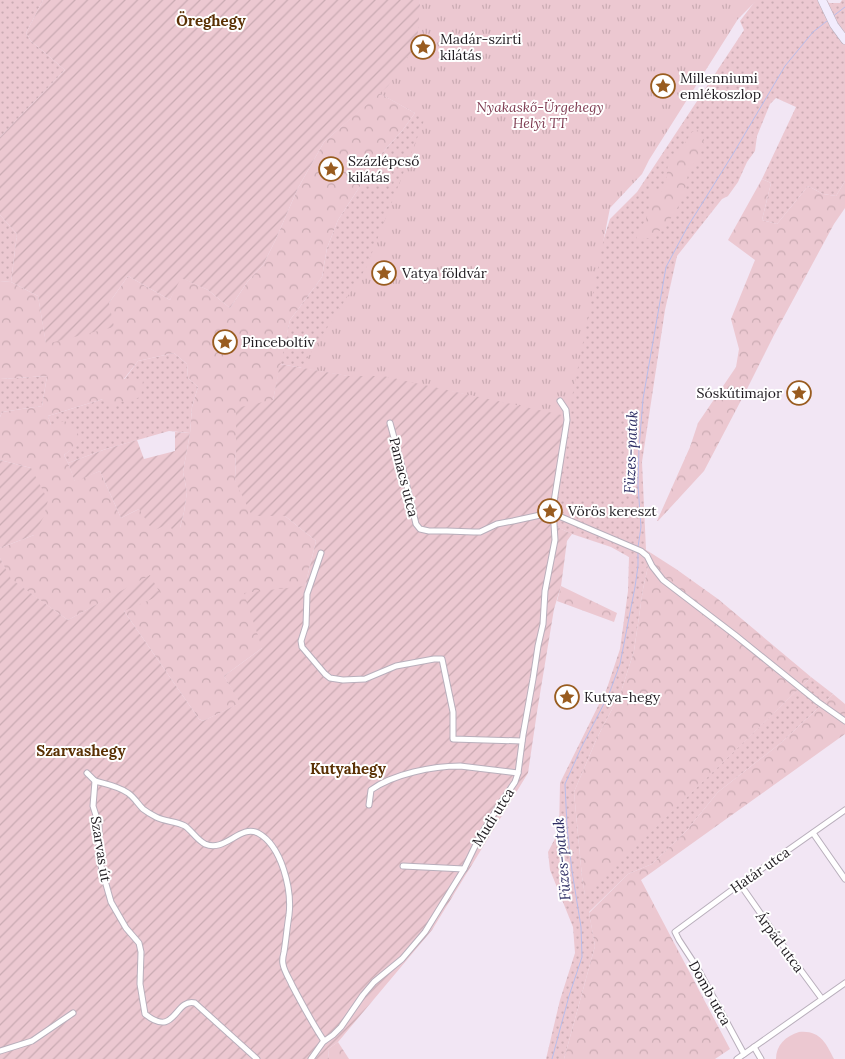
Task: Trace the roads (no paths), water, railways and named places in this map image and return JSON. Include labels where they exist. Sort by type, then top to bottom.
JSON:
[{"type":"main road","points":[[822,0],[834,25],[845,40]]},
{"type":"street","name":"Mudi utca","points":[[311,1059],[324,1041],[341,1027],[374,982],[402,959],[425,932],[464,869],[480,836],[515,782],[543,624],[545,592],[555,540],[553,508],[567,420],[566,410],[560,401]]},
{"type":"street","name":"Pamacs utca","points":[[390,423],[416,524],[420,529],[480,532],[497,524],[513,520],[554,514]]},
{"type":"street","points":[[554,514],[638,550],[647,556],[663,580],[818,702],[845,721]]},
{"type":"street","points":[[322,553],[306,594],[306,625],[301,641],[302,647],[325,674],[330,678],[343,680],[364,679],[396,666],[434,658],[442,659],[453,712],[453,739],[522,742]]},
{"type":"street","points":[[369,806],[371,790],[373,788],[411,772],[460,766],[518,773]]},
{"type":"street","points":[[87,773],[95,781],[120,788],[129,793],[147,812],[161,819],[177,822],[187,828],[206,845],[217,846],[250,831],[256,832],[272,846],[281,861],[289,896],[283,965],[307,1014],[324,1041]]},
{"type":"street","name":"Szarvas út","points":[[95,781],[93,806],[99,825],[102,870],[111,902],[126,928],[139,943],[141,952],[140,984],[145,1014],[156,1022],[166,1022],[175,1016],[186,1003],[195,1003],[257,1059]]},
{"type":"street","name":"Határ utca","points":[[675,932],[845,810]]},
{"type":"street","points":[[813,833],[845,879]]},
{"type":"street","points":[[403,866],[464,869]]},
{"type":"street","name":"Árpád utca","points":[[740,884],[822,999]]},
{"type":"street","name":"Domb utca","points":[[675,932],[744,1054]]},
{"type":"street","points":[[737,1059],[844,985]]},
{"type":"street","points":[[0,1051],[32,1041],[73,1013]]},
{"type":"street","points":[[754,1047],[761,1059]]},
{"type":"waterway","name":"Füzes-patak","points":[[832,17],[845,7]]},
{"type":"waterway","name":"Füzes-patak","points":[[638,547],[641,527],[638,485],[639,448],[643,399],[666,267],[688,226],[785,66],[813,32],[827,21]]},
{"type":"waterway","name":"Füzes-patak","points":[[552,1059],[582,957],[581,927],[567,827],[565,784],[609,694],[620,664],[635,587],[638,551]]},
{"type":"place","name":"Madár-szirti kilátás","points":[[423,47]]},
{"type":"place","name":"Millenniumi emlékoszlop","points":[[663,86]]},
{"type":"place","name":"Százlépcső kilátás","points":[[331,169]]},
{"type":"place","name":"Vatya földvár","points":[[384,273]]},
{"type":"place","name":"Pinceboltív","points":[[225,342]]},
{"type":"place","name":"Sóskútimajor","points":[[799,393]]},
{"type":"place","name":"Vörös kereszt","points":[[550,511]]},
{"type":"place","name":"Kutya-hegy","points":[[567,697]]},
{"type":"district","name":"Öreghegy","points":[[211,21]]},
{"type":"district","name":"Szarvashegy","points":[[81,751]]},
{"type":"district","name":"Kutyahegy","points":[[348,769]]},
{"type":"park label","name":"Nyakaskő-Ürgehegy Helyi TT","points":[[540,116]]}]
